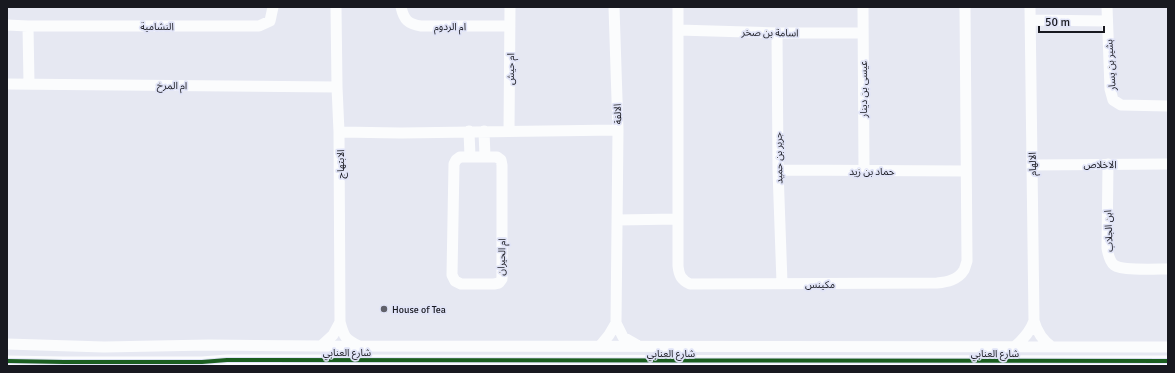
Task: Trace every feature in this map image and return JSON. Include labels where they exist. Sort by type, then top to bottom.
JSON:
[{"type":"street","name":"النشامية","points":[[7,25],[259,26],[270,21],[273,7]]},
{"type":"street","name":"الابتهاج","points":[[336,7],[340,132],[340,322],[344,336],[359,346]]},
{"type":"street","name":"ام الردوم","points":[[401,7],[403,15],[408,22],[413,25],[510,26]]},
{"type":"street","name":"ام حيش","points":[[510,7],[510,132]]},
{"type":"street","name":"الالفة","points":[[614,7],[618,130],[616,323]]},
{"type":"street","name":"مكينس","points":[[678,7],[679,272],[685,282],[690,284],[937,283],[946,282],[956,278],[964,271],[967,261],[965,7]]},
{"type":"street","name":"عيسى بن دينار","points":[[863,7],[864,171]]},
{"type":"street","name":"الالهام","points":[[1030,7],[1034,321],[1038,333],[1052,347]]},
{"type":"street","name":"بشير بن يسار","points":[[1107,7],[1110,89],[1113,100],[1120,105],[1168,106]]},
{"type":"street","points":[[1030,20],[1107,21]]},
{"type":"street","points":[[28,26],[28,84]]},
{"type":"street","name":"اسامة بن صخر","points":[[678,30],[777,33],[863,33]]},
{"type":"street","name":"جرير بن حميد","points":[[777,33],[778,170],[782,283]]},
{"type":"street","name":"ام المرخ","points":[[7,84],[338,87]]},
{"type":"street","points":[[340,132],[510,132],[618,130]]},
{"type":"street","points":[[469,131],[470,157]]},
{"type":"street","points":[[484,131],[485,157]]},
{"type":"street","name":"ام الحيران","points":[[460,157],[470,157],[497,157],[501,160],[502,279],[499,283],[461,284],[454,281],[452,275],[454,164],[460,157]]},
{"type":"street","name":"الاخلاص","points":[[1032,164],[1168,164]]},
{"type":"street","name":"ابن الجلاب","points":[[1108,164],[1107,248],[1110,258],[1114,265],[1122,268],[1168,269]]},
{"type":"street","name":"حماد بن زيد","points":[[778,170],[966,171]]},
{"type":"street","points":[[617,220],[678,219]]},
{"type":"street","points":[[1014,346],[1028,333],[1034,321]]},
{"type":"street","points":[[321,346],[334,335],[340,322]]},
{"type":"street","points":[[600,346],[616,323]]},
{"type":"street","points":[[616,323],[623,336],[639,346]]},
{"type":"street","name":"شارع العنابي","points":[[7,344],[104,346],[1168,347]]},
{"type":"street","name":"شارع العنابي","points":[[7,361],[68,364],[202,362],[227,360],[584,362],[812,360],[1168,361]]},
{"type":"cycle path","points":[[7,361],[1168,361]]},
{"type":"place","name":"House of Tea","points":[[384,309]]}]
